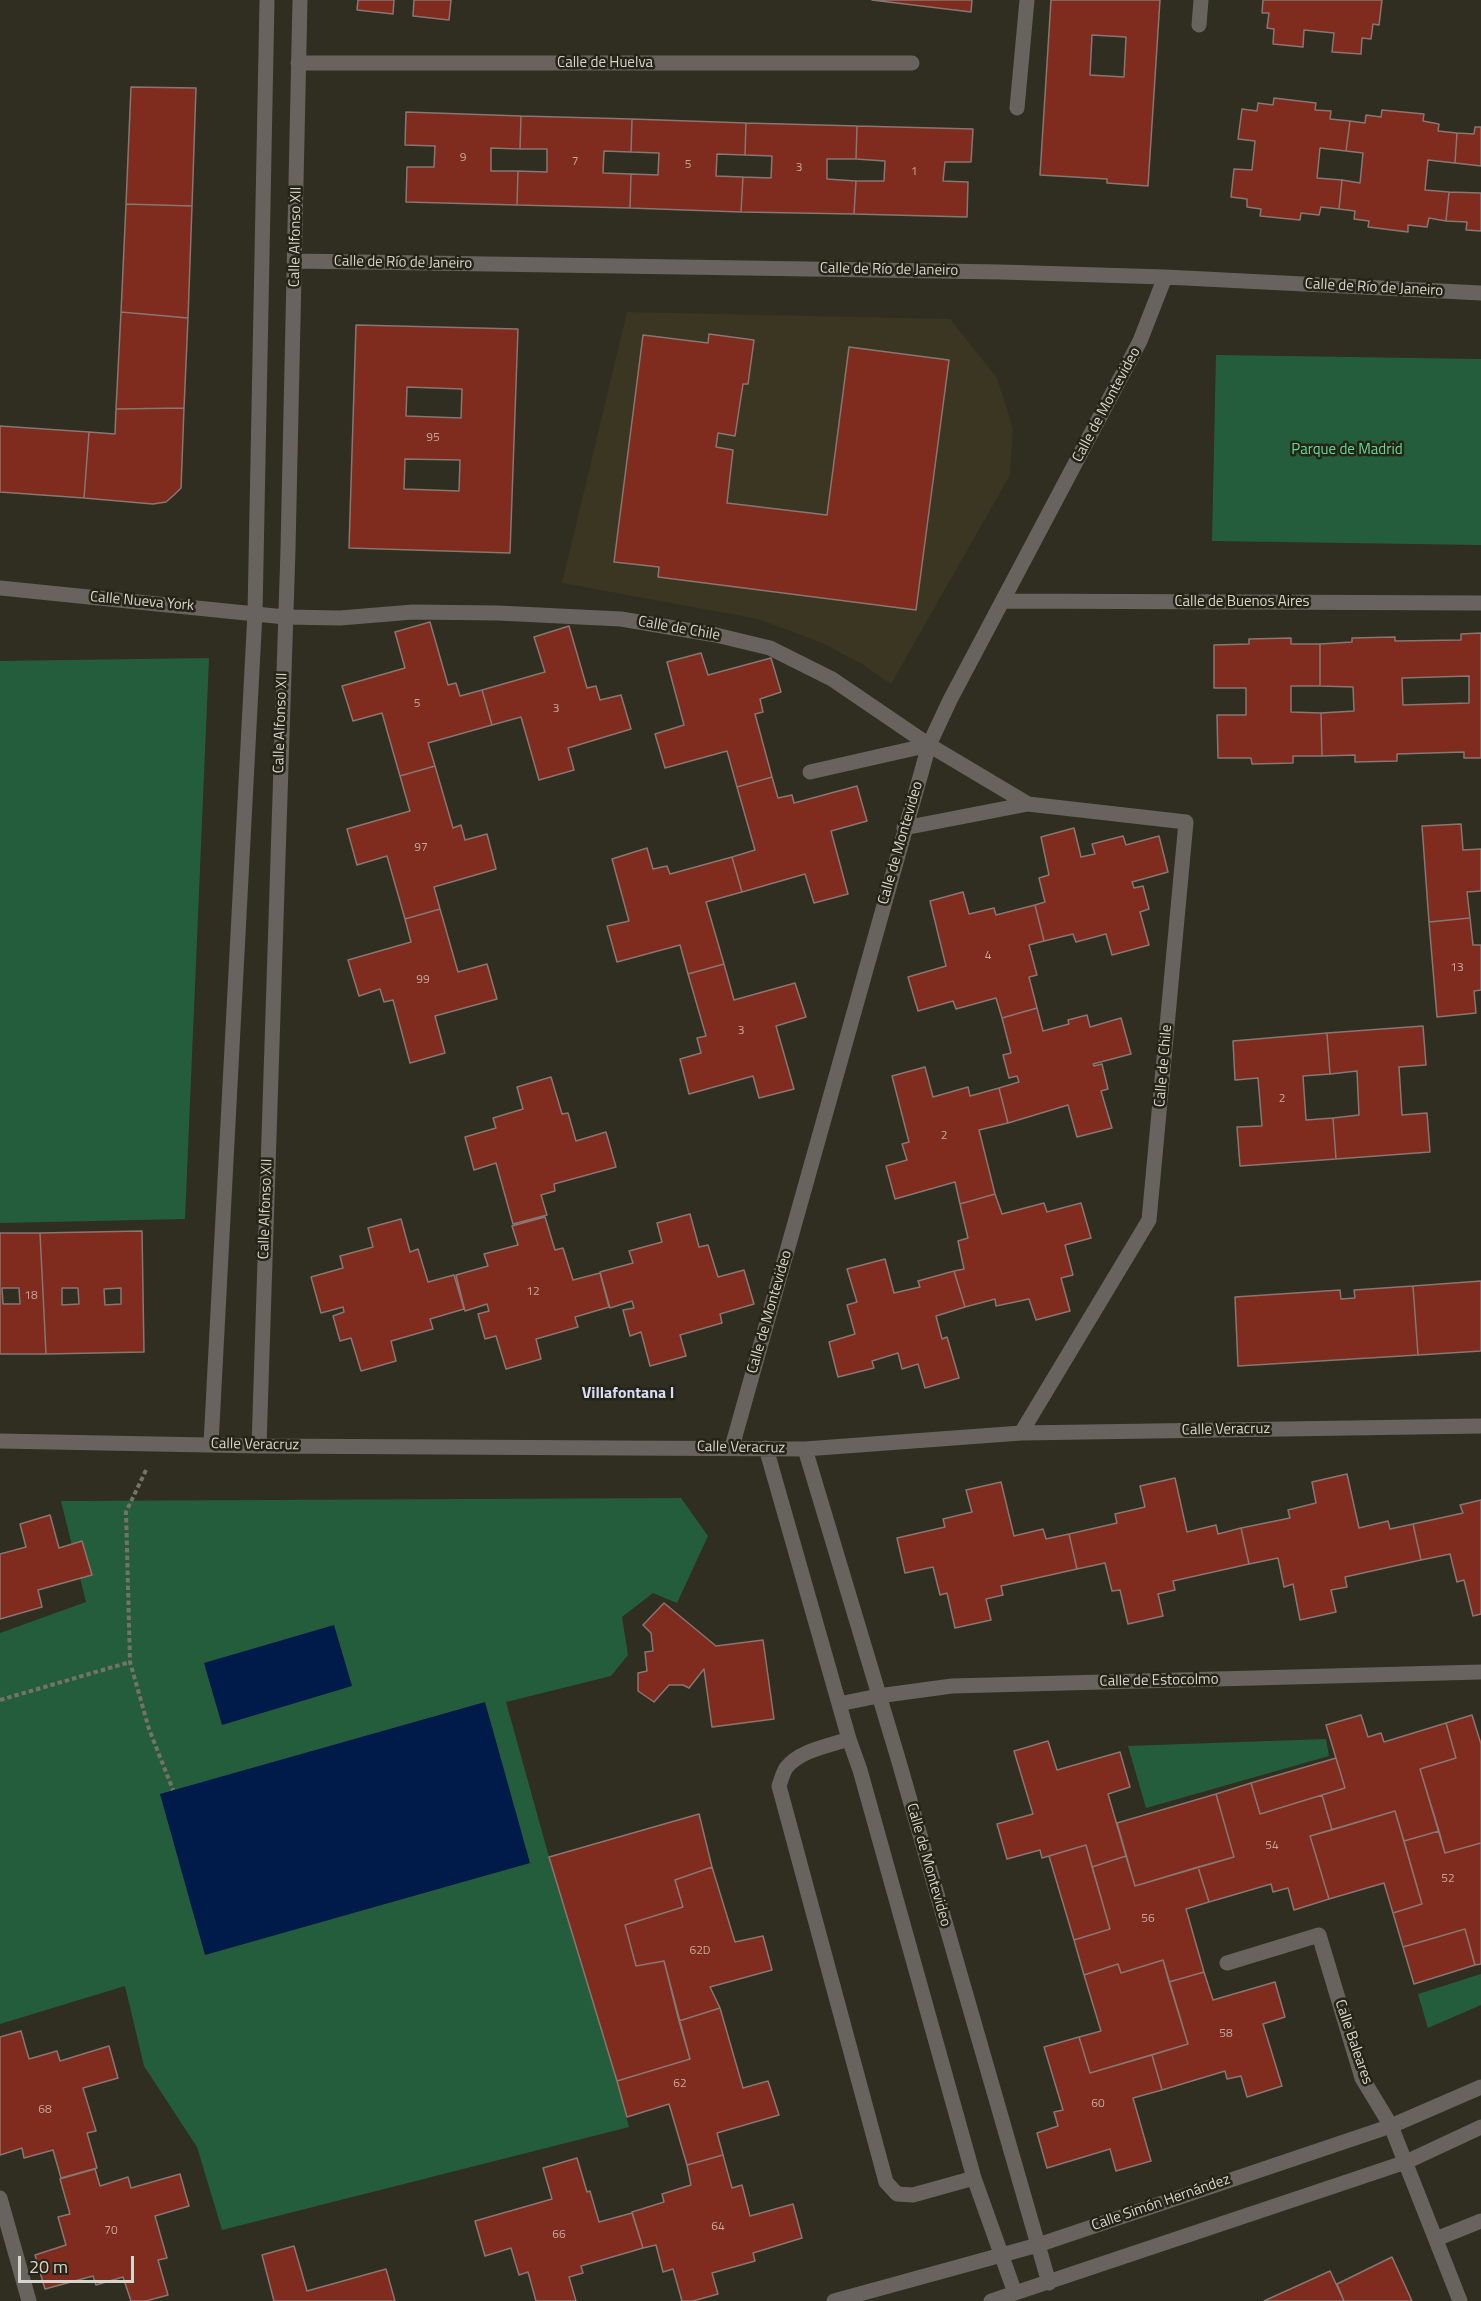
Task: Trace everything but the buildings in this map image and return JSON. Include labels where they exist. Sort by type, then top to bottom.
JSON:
[{"type":"street","name":"Calle Alfonso XII","points":[[211,1444],[255,613],[267,0]]},
{"type":"street","name":"Calle Alfonso XII","points":[[259,1446],[296,261],[300,0]]},
{"type":"street","points":[[1017,108],[1027,0]]},
{"type":"street","points":[[1199,25],[1201,0]]},
{"type":"street","name":"Calle de Huelva","points":[[298,63],[912,63]]},
{"type":"street","name":"Calle de Río de Janeiro","points":[[296,261],[1001,272],[1165,277],[1481,293]]},
{"type":"street","name":"Calle de Montevideo","points":[[732,1448],[929,745],[950,700],[1140,341],[1165,277]]},
{"type":"street","name":"Calle Nueva York","points":[[0,588],[285,616]]},
{"type":"street","name":"Calle de Buenos Aires","points":[[1004,601],[1481,603]]},
{"type":"street","name":"Calle de Chile","points":[[285,616],[340,618],[413,612],[498,613],[621,619],[716,635],[770,648],[832,679],[929,745],[1028,804]]},
{"type":"street","points":[[810,772],[929,745]]},
{"type":"street","name":"Calle de Chile","points":[[904,828],[1028,804],[1186,822],[1149,1220],[1021,1433]]},
{"type":"street","name":"Calle Veracruz","points":[[0,1441],[259,1446],[805,1449],[1021,1433],[1481,1426]]},
{"type":"street","points":[[766,1448],[849,1739],[860,1770],[974,2178],[1015,2293]]},
{"type":"street","name":"Calle de Montevideo","points":[[805,1449],[1049,2283]]},
{"type":"street","name":"Calle de Estocolmo","points":[[839,1704],[952,1686],[1481,1672]]},
{"type":"street","points":[[849,1739],[794,1760],[785,1770],[779,1786],[886,2182],[897,2194],[913,2195],[974,2178]]},
{"type":"street","name":"Calle Baleares","points":[[1227,1964],[1319,1935],[1362,2078],[1391,2126],[1460,2301]]},
{"type":"street","name":"Calle Simón Hernández","points":[[834,2301],[1038,2245],[1391,2126],[1481,2087]]},
{"type":"street","points":[[992,2301],[1406,2162],[1481,2127]]},
{"type":"street","points":[[0,2198],[29,2301]]},
{"type":"street","points":[[1436,2239],[1481,2221]]},
{"type":"path","points":[[160,1443],[126,1512],[130,1662],[149,1729],[173,1790]]},
{"type":"path","points":[[0,1700],[130,1662]]},
{"type":"shaded area","points":[[627,312],[950,319],[997,378],[1013,428],[1010,475],[891,684],[862,664],[822,643],[758,619],[562,583]]},
{"type":"green space","name":"Parque de Madrid","points":[[1216,355],[1481,359],[1481,545],[1212,541]]},
{"type":"green space","points":[[209,658],[185,1219],[0,1223],[0,661]]},
{"type":"green space","points":[[681,1498],[708,1536],[677,1603],[653,1593],[622,1617],[628,1655],[611,1676],[506,1702],[629,2127],[222,2230],[197,2147],[144,2066],[125,1986],[0,2024],[0,1633],[86,1602],[61,1501]]},
{"type":"green space","points":[[1326,1739],[1329,1756],[1146,1808],[1128,1746]]},
{"type":"green space","points":[[1481,1974],[1481,2005],[1428,2028],[1418,1994]]},
{"type":"water","points":[[334,1625],[352,1686],[222,1725],[204,1663]]},
{"type":"water","points":[[485,1702],[530,1863],[205,1955],[160,1794]]},
{"type":"district","name":"Villafontana I","points":[[628,1394]]}]
